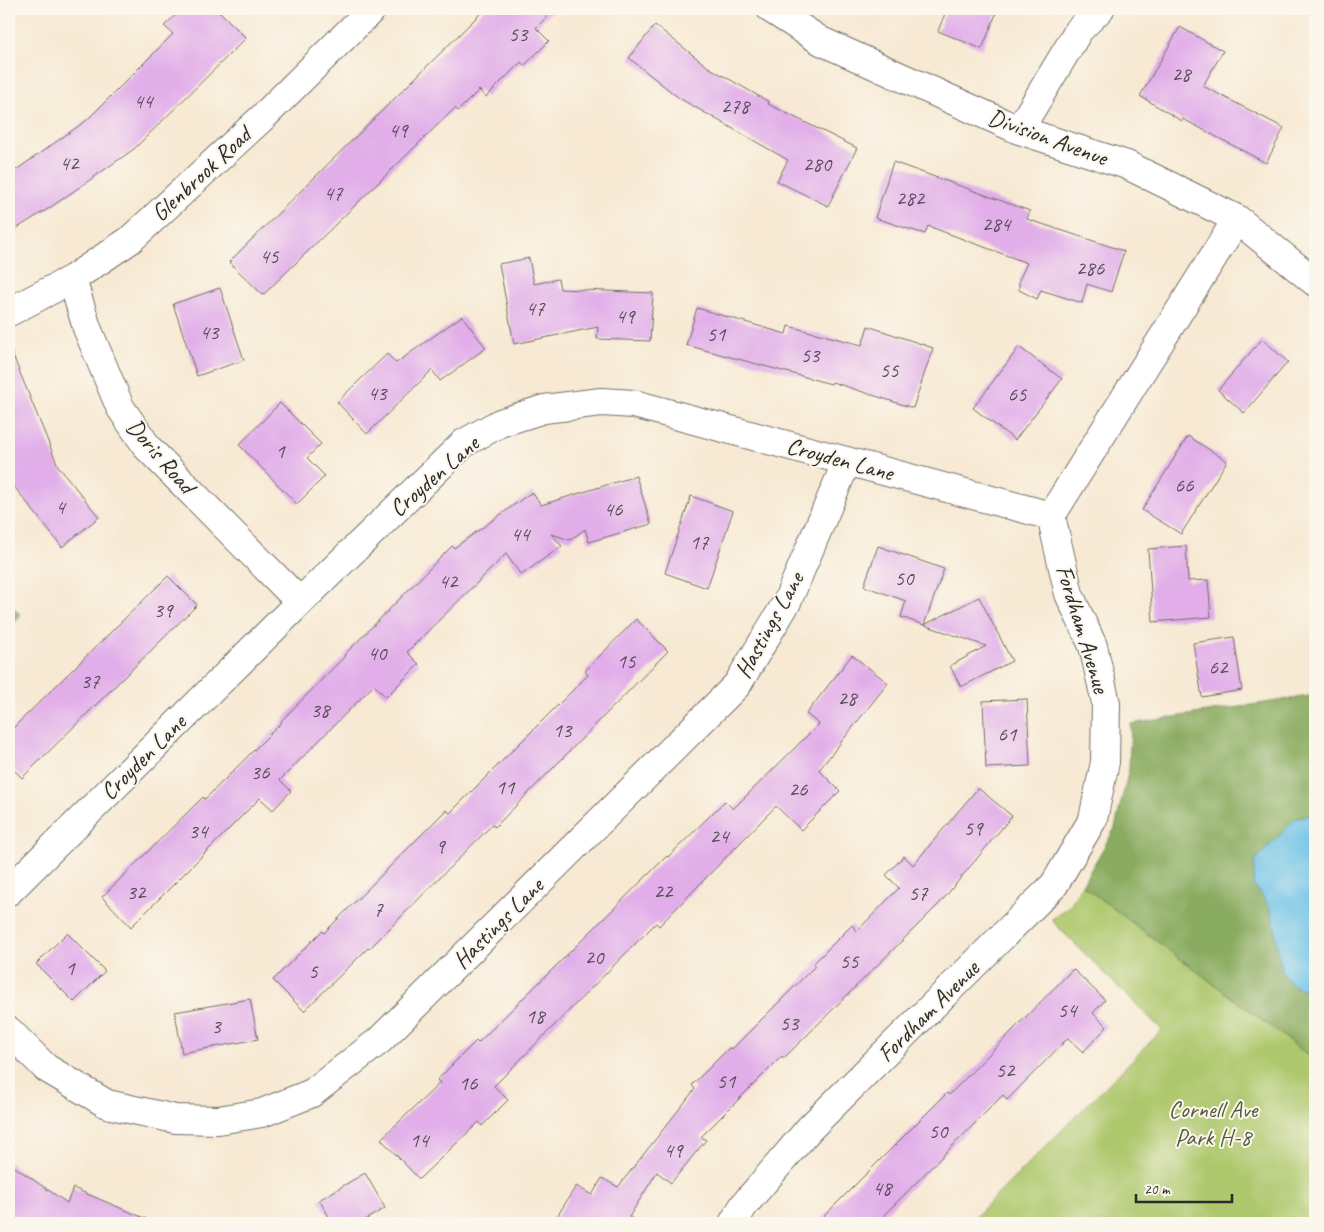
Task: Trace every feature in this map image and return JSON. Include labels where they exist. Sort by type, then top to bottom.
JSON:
[{"type":"street","name":"Division Avenue","points":[[771,9],[821,41],[1020,130],[1127,165],[1237,219],[1315,282]]},
{"type":"street","points":[[1020,130],[1079,30],[1100,9]]},
{"type":"street","name":"Glenbrook Road","points":[[9,312],[72,279],[130,240],[192,184],[358,13]]},
{"type":"street","points":[[1051,516],[1237,219]]},
{"type":"street","name":"Doris Road","points":[[72,279],[87,328],[120,407],[148,448],[300,602]]},
{"type":"street","name":"Croyden Lane","points":[[9,890],[300,602],[464,444],[500,423],[544,409],[600,402],[634,404],[1051,516]]},
{"type":"street","name":"Hastings Lane","points":[[9,1031],[46,1068],[107,1104],[175,1119],[218,1120],[262,1113],[312,1093],[380,1040],[736,685],[787,602],[847,461]]},
{"type":"street","name":"Fordham Avenue","points":[[733,1223],[744,1205],[809,1129],[1054,886],[1093,819],[1105,762],[1106,702],[1093,646],[1068,594],[1051,516]]},
{"type":"green space","points":[[9,603],[21,615],[9,628]]},
{"type":"green space","points":[[1315,695],[1315,1060],[1082,885],[1115,828],[1129,769],[1131,724]]},
{"type":"green space","name":"Cornell Ave Park H-8","points":[[1082,885],[1315,1060],[1315,1223],[969,1223],[1162,1030],[1051,920],[1070,905]]},
{"type":"water","points":[[1315,814],[1315,989],[1301,989],[1291,983],[1284,974],[1277,950],[1270,908],[1253,885],[1255,861],[1295,819]]},
{"type":"building","points":[[182,9],[217,9],[246,38],[134,149],[51,207],[9,233],[9,175],[87,120],[173,34],[164,26]]},
{"type":"building","points":[[485,9],[554,9],[536,28],[549,41],[524,66],[521,62],[486,97],[479,90],[458,111],[455,108],[263,295],[229,262]]},
{"type":"building","points":[[947,9],[998,9],[982,49],[938,31]]},
{"type":"building","points":[[655,25],[708,67],[769,102],[768,104],[857,148],[828,206],[777,181],[788,160],[679,98],[629,58]]},
{"type":"building","points":[[1180,27],[1223,51],[1203,86],[1284,128],[1266,163],[1183,119],[1182,121],[1140,96]]},
{"type":"building","points":[[893,162],[1030,211],[1027,219],[1124,251],[1111,292],[1087,284],[1082,303],[1041,290],[1037,299],[1019,290],[1019,280],[1027,263],[928,226],[925,234],[875,218]]},
{"type":"building","points":[[529,258],[534,284],[558,279],[560,289],[653,293],[650,341],[597,339],[598,327],[514,344],[499,264]]},
{"type":"building","points":[[220,288],[244,360],[197,376],[173,304]]},
{"type":"building","points":[[697,308],[786,334],[788,326],[862,345],[868,326],[933,348],[913,408],[832,382],[831,384],[686,345]]},
{"type":"building","points":[[462,316],[486,348],[440,381],[432,370],[367,434],[337,402],[387,354],[396,363]]},
{"type":"building","points":[[1262,339],[1288,362],[1244,413],[1218,390]]},
{"type":"building","points":[[9,346],[58,466],[99,517],[62,547],[9,480]]},
{"type":"building","points":[[1019,347],[1062,379],[1015,440],[973,408]]},
{"type":"building","points":[[280,403],[321,444],[307,458],[325,476],[297,504],[239,445]]},
{"type":"building","points":[[1188,436],[1227,461],[1181,534],[1142,510]]},
{"type":"building","points":[[636,476],[651,524],[589,542],[585,529],[570,540],[551,534],[562,546],[521,575],[506,554],[407,652],[419,664],[386,697],[374,685],[280,780],[291,791],[273,810],[260,798],[131,927],[102,897],[203,797],[205,799],[282,722],[344,655],[452,546],[454,548],[532,492],[541,505]]},
{"type":"building","points":[[691,496],[733,511],[707,588],[665,573]]},
{"type":"building","points":[[878,546],[944,569],[924,625],[901,617],[906,601],[864,586]]},
{"type":"building","points":[[1186,546],[1188,581],[1208,580],[1211,617],[1153,622],[1148,549]]},
{"type":"building","points":[[168,576],[197,605],[22,778],[9,765],[9,732]]},
{"type":"building","points":[[979,597],[1012,661],[961,687],[950,666],[986,646],[924,625]]},
{"type":"building","points":[[636,619],[668,651],[495,827],[492,825],[369,949],[304,1011],[273,980],[322,931],[324,933],[446,810],[450,813],[588,675],[585,671]]},
{"type":"building","points":[[1234,637],[1242,690],[1202,697],[1193,643]]},
{"type":"building","points":[[852,655],[888,683],[819,770],[840,791],[801,830],[776,806],[659,926],[656,923],[494,1086],[508,1100],[482,1126],[479,1122],[419,1179],[381,1139],[440,1083],[437,1080],[476,1041],[478,1043],[725,801],[733,809],[819,724],[806,714]]},
{"type":"building","points":[[1027,699],[1030,766],[986,768],[983,701]]},
{"type":"building","points":[[978,788],[1012,816],[940,903],[784,1058],[782,1056],[701,1137],[706,1140],[671,1183],[657,1172],[629,1217],[639,1223],[553,1223],[576,1186],[592,1195],[602,1178],[618,1187],[695,1089],[692,1085],[730,1047],[732,1049],[815,966],[813,964],[852,925],[857,931],[899,888],[886,875],[904,856],[913,865]]},
{"type":"building","points":[[67,933],[105,971],[74,1002],[36,964]]},
{"type":"building","points":[[1073,969],[1105,1000],[1093,1013],[1107,1027],[1083,1052],[1068,1038],[1007,1100],[1003,1095],[876,1223],[817,1223],[947,1093],[949,1095]]},
{"type":"building","points":[[250,999],[258,1039],[182,1053],[175,1012]]},
{"type":"building","points":[[9,1163],[67,1203],[73,1188],[156,1223],[19,1223],[9,1216]]},
{"type":"building","points":[[365,1173],[385,1208],[360,1223],[333,1223],[319,1200]]}]
